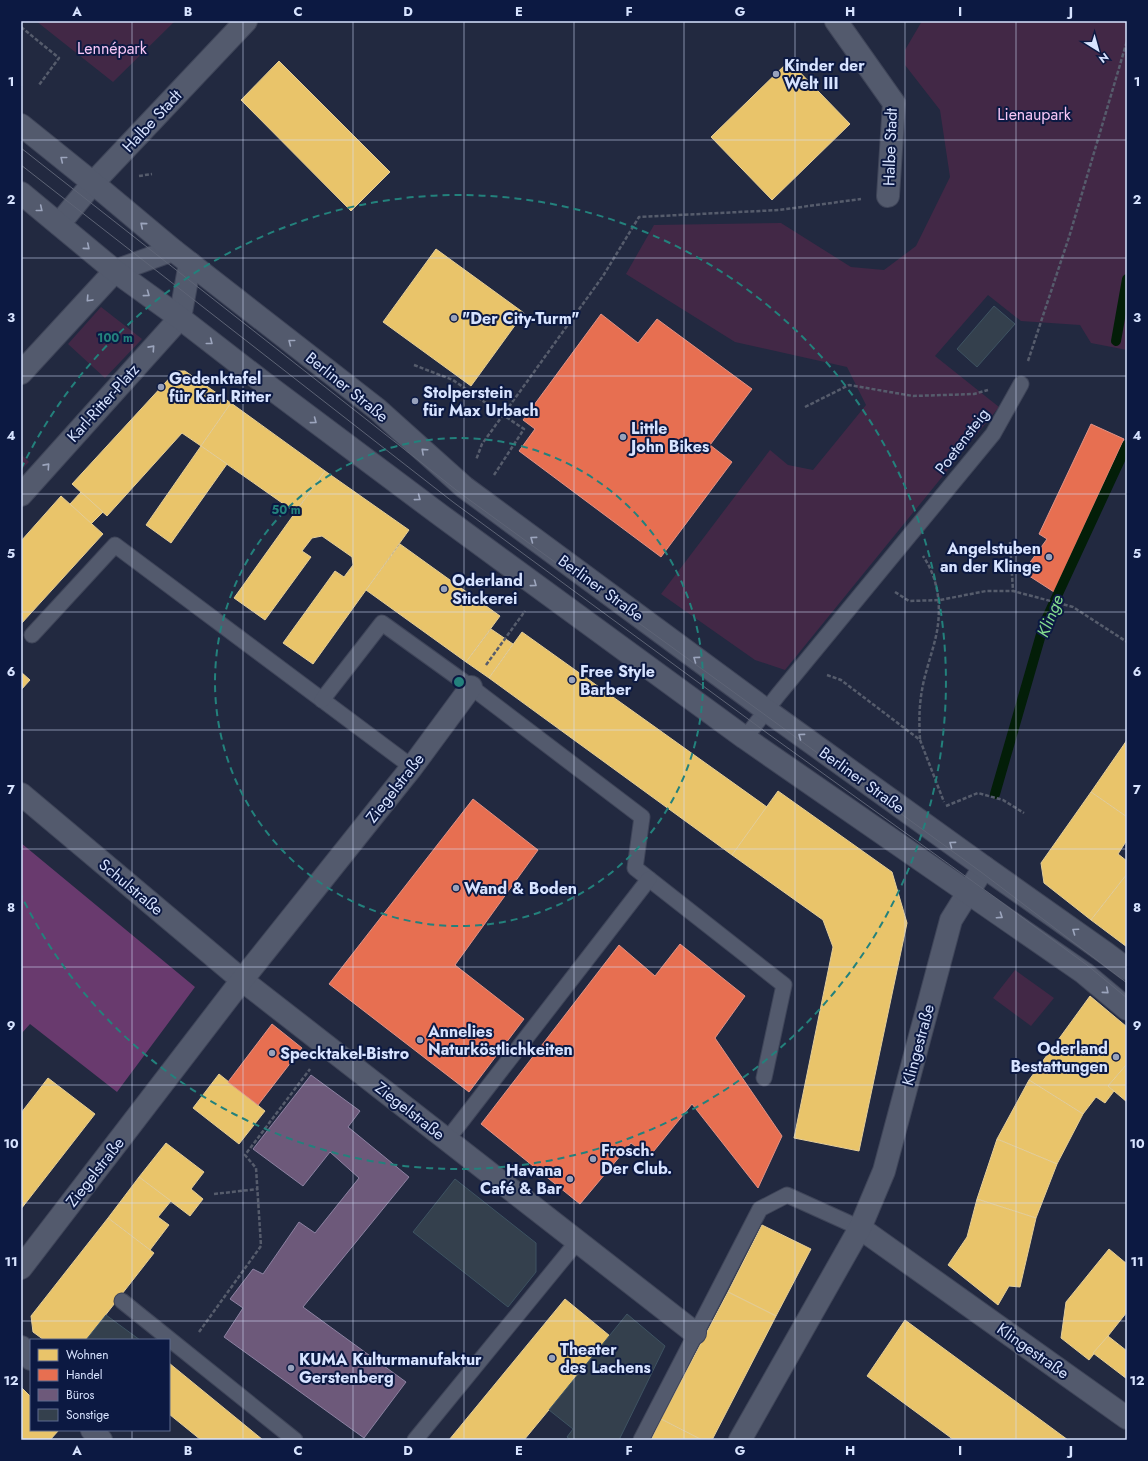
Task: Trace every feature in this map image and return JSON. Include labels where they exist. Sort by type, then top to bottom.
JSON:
[{"type":"street","name":"Halbe Stadt","points":[[59,224],[93,183],[246,21]]},
{"type":"street","name":"Halbe Stadt","points":[[838,22],[894,103],[888,196]]},
{"type":"street","name":"Berliner Straße","points":[[21,125],[181,257],[377,409],[464,486],[766,710],[1127,969]]},
{"type":"street","name":"Berliner Straße","points":[[21,193],[115,271],[180,318],[264,383],[541,589],[745,738],[1084,973],[1127,1009]]},
{"type":"street","points":[[21,373],[115,271],[181,257],[180,318]]},
{"type":"street","name":"Karl-Ritter-Platz","points":[[21,495],[180,318]]},
{"type":"street","name":"Ziegelstraße","points":[[21,1268],[242,980],[412,767],[470,686]]},
{"type":"street","name":"Schulstraße","points":[[21,794],[242,980]]},
{"type":"street","name":"Klingestraße","points":[[740,1440],[860,1228],[884,1171],[951,920],[984,867]]},
{"type":"street","name":"Ziegelstraße","points":[[242,980],[695,1333]]},
{"type":"street","name":"Klingestraße","points":[[860,1228],[1127,1418]]},
{"type":"street","points":[[21,1347],[30,1358]]},
{"type":"street","points":[[93,1431],[101,1440]]},
{"type":"lane","name":"Poetensteig","points":[[745,738],[766,710],[993,434],[1021,384]]},
{"type":"lane","points":[[32,635],[114,545],[412,767]]},
{"type":"lane","points":[[322,700],[382,623],[470,686],[642,817],[635,868],[784,985],[764,1078]]},
{"type":"lane","points":[[447,1140],[649,879]]},
{"type":"lane","points":[[641,1440],[760,1209],[787,1195],[860,1228]]},
{"type":"lane","points":[[414,1440],[577,1242]]},
{"type":"lane","points":[[122,1301],[170,1339]]},
{"type":"lane","points":[[170,1339],[295,1440]]},
{"type":"path","points":[[21,27],[59,58],[39,85]]},
{"type":"path","points":[[806,407],[849,385],[913,396],[974,394],[1021,384],[1070,234],[1127,41]]},
{"type":"path","points":[[482,444],[603,276],[639,217],[779,210],[888,196]]},
{"type":"path","points":[[414,365],[453,380],[524,429],[491,479]]},
{"type":"path","points":[[909,536],[930,565],[940,600],[937,635],[922,689],[919,725],[920,740],[949,813]]},
{"type":"path","points":[[1010,542],[1013,591]]},
{"type":"path","points":[[874,580],[909,601],[940,600],[986,591],[1013,591],[1073,607],[1127,642]]},
{"type":"path","points":[[470,686],[541,589]]},
{"type":"path","points":[[801,668],[841,680],[920,740]]},
{"type":"path","points":[[946,806],[978,793],[1003,800],[1024,813]]},
{"type":"path","points":[[185,1351],[261,1246],[256,1168],[245,1155],[327,1046]]},
{"type":"path","points":[[214,1194],[258,1189]]},
{"type":"green space","name":"Lennépark","points":[[36,21],[175,21],[113,82]]},
{"type":"green space","name":"Lienaupark","points":[[922,21],[1127,21],[1127,350],[1091,343],[1080,325],[1021,321],[988,295],[935,356],[999,407],[785,670],[755,660],[661,594],[770,450],[788,465],[813,470],[866,405],[847,367],[735,342],[626,274],[654,225],[781,223],[851,267],[884,270],[916,246],[950,177],[940,110],[905,65],[905,50]]},
{"type":"green space","points":[[101,307],[142,339],[105,378],[68,344]]},
{"type":"green space","points":[[21,454],[29,462],[21,470]]},
{"type":"green space","points":[[1015,970],[1054,998],[1031,1026],[993,998]]},
{"type":"shaded area","points":[[21,843],[195,987],[117,1092],[30,1024],[21,1034]]},
{"type":"building: Wohnen","points":[[279,61],[390,172],[351,211],[241,100]]},
{"type":"building: Wohnen","points":[[789,61],[850,124],[772,200],[711,137]]},
{"type":"building: Wohnen","name":"\"Der City-Turm\"","points":[[436,249],[524,313],[471,386],[383,322]]},
{"type":"building: Wohnen","points":[[176,371],[185,371],[231,403],[201,446],[182,433],[107,516],[72,484]]},
{"type":"building: Wohnen","points":[[231,403],[325,471],[295,512],[201,446]]},
{"type":"building: Wohnen","points":[[201,446],[227,464],[171,543],[146,525]]},
{"type":"building: Wohnen","points":[[325,471],[409,530],[313,664],[283,643],[335,571],[344,577],[353,565],[352,557],[322,536],[312,538],[302,551],[311,557],[265,620],[234,598]]},
{"type":"building: Wohnen","points":[[81,492],[103,512],[91,524],[70,504]]},
{"type":"building: Wohnen","points":[[61,496],[103,534],[21,624],[21,541]]},
{"type":"building: Wohnen","points":[[400,544],[500,616],[466,662],[366,590]]},
{"type":"building: Wohnen","points":[[491,629],[513,644],[489,678],[466,662]]},
{"type":"building: Wohnen","points":[[522,632],[767,807],[732,855],[489,678]]},
{"type":"building: Wohnen","points":[[21,672],[30,680],[21,690]]},
{"type":"building: Wohnen","points":[[1127,740],[1127,817],[1091,792]]},
{"type":"building: Wohnen","points":[[778,791],[892,872],[907,923],[859,1151],[794,1138],[833,947],[823,920],[732,855]]},
{"type":"building: Wohnen","points":[[1091,792],[1127,817],[1127,840],[1118,854],[1127,861],[1127,874],[1091,920],[1044,883],[1041,863]]},
{"type":"building: Wohnen","points":[[1127,874],[1127,947],[1091,920]]},
{"type":"building: Wohnen","points":[[1090,996],[1127,1027],[1127,1064],[1108,1086],[1114,1091],[1105,1103],[1096,1097],[1083,1114],[1029,1080]]},
{"type":"building: Wohnen","points":[[1127,1064],[1127,1102],[1108,1086]]},
{"type":"building: Wohnen","points":[[219,1074],[265,1111],[239,1144],[193,1108]]},
{"type":"building: Wohnen","points":[[48,1078],[95,1114],[21,1209],[21,1113]]},
{"type":"building: Wohnen","points":[[1029,1080],[1083,1114],[1057,1164],[997,1139]]},
{"type":"building: Wohnen","points":[[997,1139],[1057,1164],[1036,1218],[977,1199]]},
{"type":"building: Wohnen","points":[[166,1143],[204,1172],[191,1189],[203,1199],[190,1216],[139,1177]]},
{"type":"building: Wohnen","points":[[139,1177],[171,1201],[158,1217],[169,1225],[150,1250],[108,1218]]},
{"type":"building: Wohnen","points":[[977,1199],[1036,1218],[1020,1287],[1009,1286],[998,1305],[948,1265],[967,1237]]},
{"type":"building: Wohnen","points":[[108,1218],[154,1253],[87,1339],[43,1339],[33,1332],[31,1316]]},
{"type":"building: Wohnen","points":[[762,1225],[811,1249],[776,1316],[728,1292]]},
{"type":"building: Wohnen","points":[[1109,1249],[1127,1264],[1127,1312],[1089,1360],[1061,1338],[1066,1302]]},
{"type":"building: Wohnen","points":[[728,1292],[776,1316],[712,1440],[702,1440],[661,1419]]},
{"type":"building: Wohnen","points":[[565,1299],[610,1336],[524,1440],[449,1440]]},
{"type":"building: Wohnen","points":[[905,1320],[1068,1440],[954,1440],[867,1376]]},
{"type":"building: Wohnen","points":[[1108,1336],[1127,1351],[1127,1379],[1093,1353]]},
{"type":"building: Wohnen","points":[[170,1364],[263,1440],[201,1440],[170,1415]]},
{"type":"building: Wohnen","points":[[21,1387],[30,1396],[30,1431],[58,1431],[50,1440],[21,1440]]},
{"type":"building: Wohnen","points":[[661,1419],[702,1440],[651,1440]]},
{"type":"building: Handel","name":"Little John Bikes","points":[[601,314],[638,343],[657,319],[752,389],[710,445],[732,462],[661,557],[519,451],[535,429],[523,420]]},
{"type":"building: Handel","points":[[1091,424],[1124,439],[1054,592],[1023,572],[1047,539],[1039,534]]},
{"type":"building: Handel","points":[[473,799],[538,850],[455,965],[524,1019],[469,1092],[329,984]]},
{"type":"building: Handel","points":[[680,944],[745,996],[715,1038],[782,1136],[758,1188],[692,1104],[649,1157],[631,1143],[580,1204],[481,1124],[619,945],[655,976]]},
{"type":"building: Handel","points":[[272,1024],[302,1048],[258,1105],[228,1082]]},
{"type":"building: Büros","points":[[311,1075],[360,1111],[348,1127],[409,1177],[303,1307],[406,1382],[364,1438],[224,1337],[243,1308],[230,1299],[253,1269],[263,1274],[299,1222],[315,1233],[359,1178],[330,1152],[303,1186],[253,1149]]},
{"type":"building: Sonstige","points":[[994,306],[1015,324],[977,367],[957,349]]},
{"type":"building: Sonstige","points":[[455,1179],[536,1243],[536,1272],[508,1307],[413,1232]]},
{"type":"building: Sonstige","points":[[627,1314],[665,1346],[619,1440],[571,1440],[567,1437],[573,1429],[549,1410]]},
{"type":"building: Sonstige","points":[[106,1315],[139,1339],[87,1339]]},
{"type":"waterway","name":"Klinge","points":[[1116,341],[1127,279]]},
{"type":"waterway","name":"Klinge","points":[[995,794],[1044,624],[1127,445]]},
{"type":"tram line","points":[[21,148],[460,493],[981,872],[1127,983]]},
{"type":"tram line","points":[[21,165],[453,502],[767,733],[1087,965],[1127,998]]},
{"type":"place","name":"Kinder der Welt III","points":[[776,74]]},
{"type":"place","name":"\"Der City-Turm\"","points":[[454,318]]},
{"type":"place","name":"Gedenktafel für Karl Ritter","points":[[161,387]]},
{"type":"place","name":"Stolperstein für Max Urbach","points":[[415,401]]},
{"type":"place","name":"Little John Bikes","points":[[623,437]]},
{"type":"place","name":"Angelstuben an der Klinge","points":[[1049,557]]},
{"type":"place","name":"Oderland Stickerei","points":[[444,589]]},
{"type":"place","name":"Free Style Barber","points":[[572,680]]},
{"type":"place","name":"Wand & Boden","points":[[456,888]]},
{"type":"place","name":"Annelies Naturköstlichkeiten","points":[[420,1040]]},
{"type":"place","name":"Specktakel-Bistro","points":[[272,1053]]},
{"type":"place","name":"Oderland Bestattungen","points":[[1116,1057]]},
{"type":"place","name":"Frosch. Der Club.","points":[[593,1159]]},
{"type":"place","name":"Havana Café & Bar","points":[[570,1179]]},
{"type":"place","name":"Theater des Lachens","points":[[552,1358]]},
{"type":"place","name":"KUMA Kulturmanufaktur Gerstenberg","points":[[291,1368]]}]
